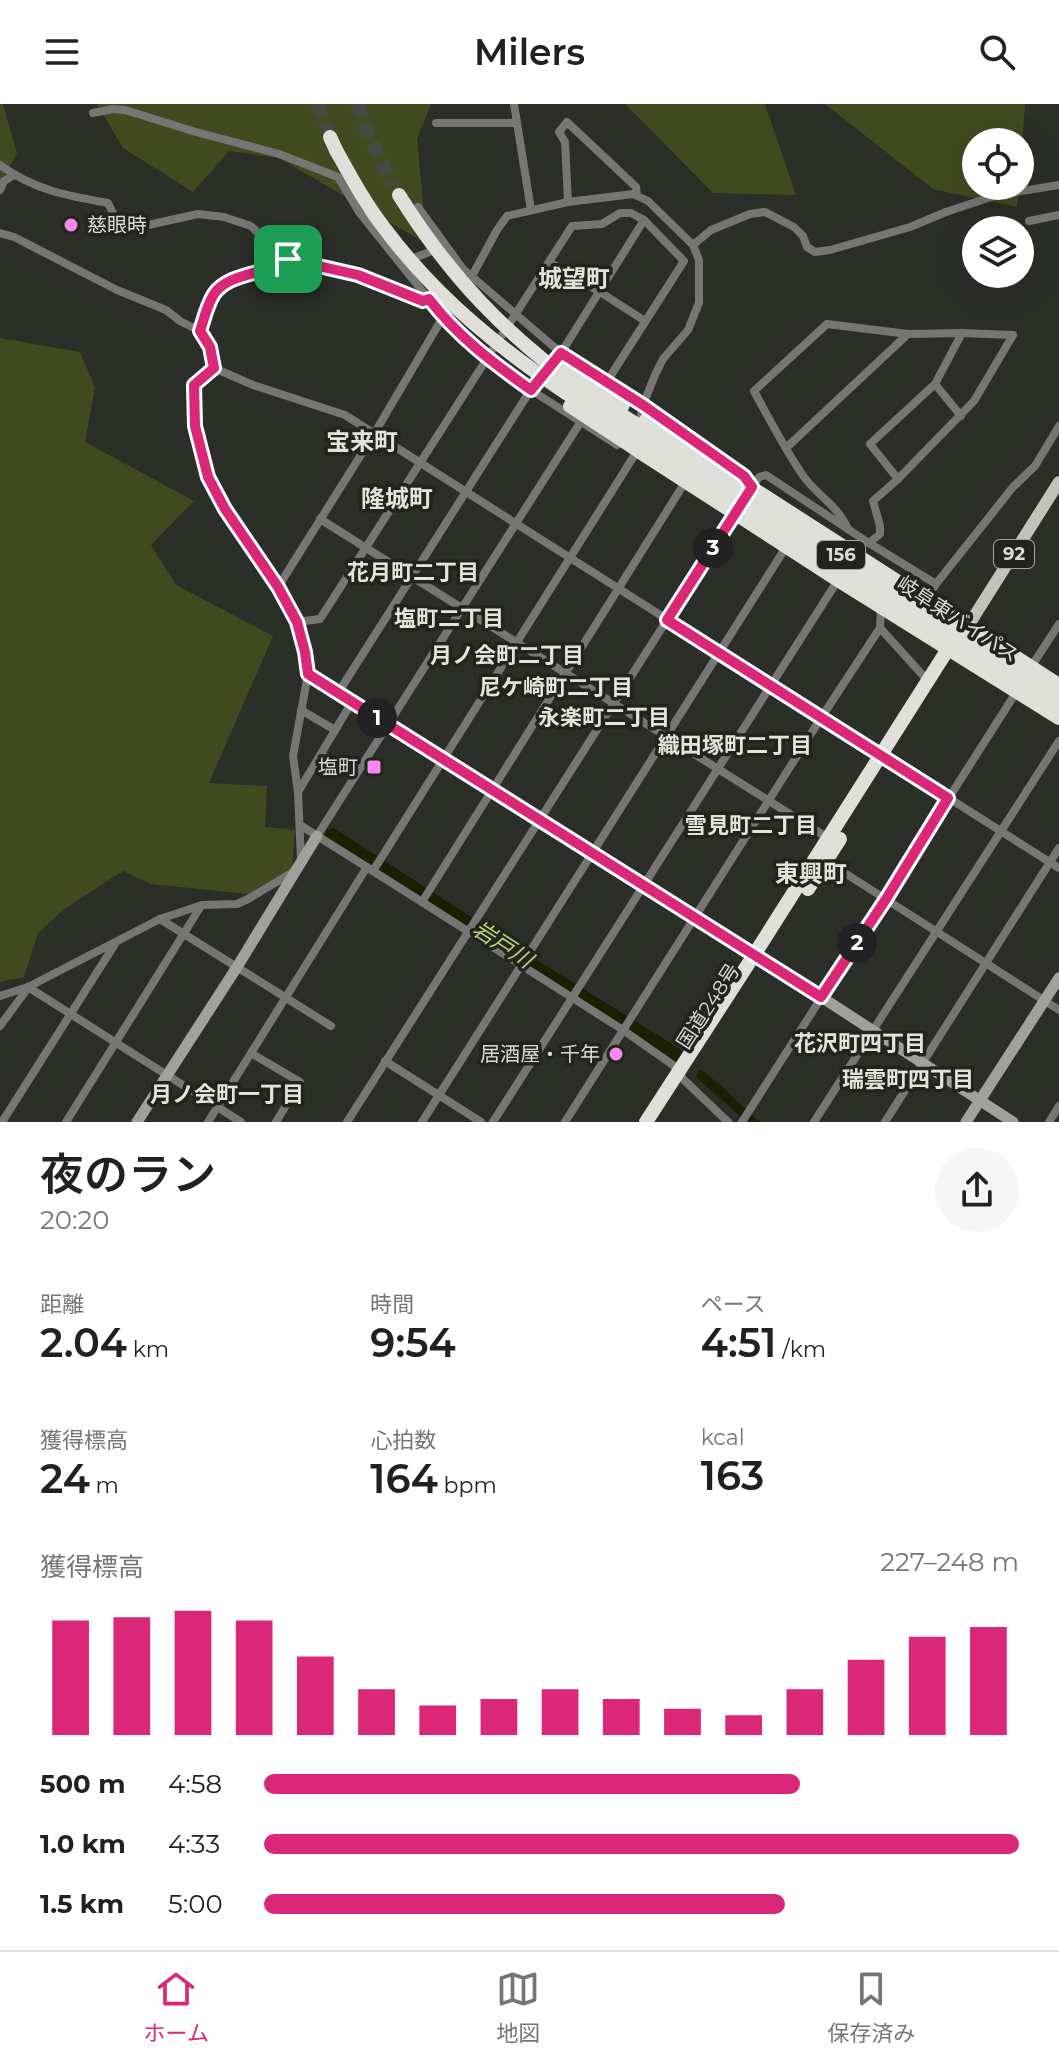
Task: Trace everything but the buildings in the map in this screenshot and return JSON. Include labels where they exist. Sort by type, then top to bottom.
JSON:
[{"type":"highway","name":"岐阜東バイパス","points":[[333,144],[383,227],[447,301],[481,332],[537,373],[1059,707]]},
{"type":"highway","name":"岐阜東バイパス","points":[[396,190],[418,226],[483,306],[529,349],[584,391],[1059,693]]},
{"type":"highway","name":"156","points":[[447,301],[449,311],[527,378],[637,454],[1059,718]]},
{"type":"highway","name":"156","points":[[483,306],[496,312],[524,337],[644,412],[752,487],[1059,685]]},
{"type":"highway","points":[[952,651],[968,626]]},
{"type":"highway","name":"国道248号","points":[[646,1122],[681,1076],[758,957],[826,861],[928,681],[952,651]]},
{"type":"highway","name":"国道248号","points":[[758,957],[828,838],[884,758],[952,651]]},
{"type":"highway","name":"国道248号","points":[[657,1122],[681,1076]]},
{"type":"main road","name":"92","points":[[968,626],[1058,485]]},
{"type":"street","points":[[514,104],[531,210]]},
{"type":"street","points":[[93,113],[125,110],[279,154],[338,177],[359,212],[443,317],[487,358],[531,390],[637,454],[715,508],[734,514]]},
{"type":"street","points":[[568,202],[565,142],[559,132],[567,122],[636,187],[637,195]]},
{"type":"street","points":[[436,123],[516,123]]},
{"type":"street","points":[[0,165],[50,192],[108,203],[118,223],[148,225],[190,215],[224,217],[251,226],[288,259],[358,275],[423,301],[429,299]]},
{"type":"street","points":[[0,190],[4,181],[14,175]]},
{"type":"street","points":[[693,245],[711,230],[750,214],[765,212],[794,227],[803,236],[807,247],[815,252],[830,250],[910,227],[997,195],[1059,185]]},
{"type":"street","points":[[208,1122],[286,998],[393,839],[637,454],[644,412],[663,359],[688,330],[699,303],[699,260],[693,245],[648,201],[637,195],[568,202],[507,216],[472,276]]},
{"type":"street","points":[[418,207],[463,269],[561,353],[607,382],[644,412]]},
{"type":"street","points":[[137,1122],[684,261],[644,220],[631,213],[620,213],[602,224],[572,226],[320,619],[297,622]]},
{"type":"street","points":[[1034,220],[1059,215]]},
{"type":"street","points":[[338,693],[531,390],[561,353],[644,220]]},
{"type":"street","points":[[0,233],[14,237],[117,290],[166,310],[200,331],[210,347],[214,368]]},
{"type":"street","points":[[400,263],[445,245]]},
{"type":"street","points":[[200,331],[212,296],[222,285],[288,259]]},
{"type":"street","points":[[549,262],[645,321]]},
{"type":"street","points":[[278,587],[443,317]]},
{"type":"street","points":[[848,529],[842,515],[806,479],[754,391],[827,324],[908,334],[1013,335],[982,390],[961,416],[873,501],[880,534],[869,543]]},
{"type":"street","points":[[898,479],[870,444],[935,384],[962,333]]},
{"type":"street","points":[[786,448],[908,334]]},
{"type":"street","points":[[214,368],[234,378],[345,415],[1059,868]]},
{"type":"street","points":[[214,368],[198,380],[193,393],[195,426],[208,477],[225,509],[278,587],[297,622],[305,652],[308,674],[293,756],[300,825],[299,866]]},
{"type":"street","points":[[935,384],[961,416]]},
{"type":"street","points":[[926,600],[1013,487],[1035,466],[1059,426]]},
{"type":"street","points":[[347,1122],[759,477],[766,475],[936,584]]},
{"type":"street","points":[[423,901],[682,487]]},
{"type":"street","points":[[320,519],[828,838]]},
{"type":"street","points":[[422,1122],[786,547]]},
{"type":"street","points":[[493,1122],[838,580]]},
{"type":"street","points":[[565,1122],[880,628],[881,607]]},
{"type":"street","points":[[1031,667],[1059,624]]},
{"type":"street","points":[[880,628],[928,681]]},
{"type":"street","points":[[308,674],[821,997],[1013,1122]]},
{"type":"street","points":[[742,1122],[1017,691]]},
{"type":"street","points":[[298,792],[352,702]]},
{"type":"street","points":[[301,710],[335,730]]},
{"type":"street","points":[[814,1122],[1059,741]]},
{"type":"street","points":[[321,754],[355,776]]},
{"type":"street","points":[[300,825],[623,1030],[673,1065],[728,1122]]},
{"type":"street","points":[[885,1122],[1059,848]]},
{"type":"street","points":[[826,861],[1059,1010]]},
{"type":"street","points":[[0,996],[28,987],[160,919],[202,905],[237,904],[299,866]]},
{"type":"street","points":[[66,1122],[202,905]]},
{"type":"street","points":[[160,919],[331,1026]]},
{"type":"street","points":[[2,1122],[117,941]]},
{"type":"street","points":[[966,1122],[1059,978]]},
{"type":"street","points":[[28,987],[241,1122]]},
{"type":"street","points":[[0,1026],[28,987]]},
{"type":"street","points":[[251,1053],[300,1082],[276,1122]]},
{"type":"street","points":[[385,1061],[481,1122]]},
{"type":"street","points":[[1049,1122],[1059,1106]]},
{"type":"shaded area","points":[[0,104],[3,104],[17,154],[0,183]]},
{"type":"shaded area","points":[[97,104],[431,104],[417,139],[427,244],[279,158],[229,151],[193,192],[123,148]]},
{"type":"shaded area","points":[[625,104],[765,104],[796,195],[713,193]]},
{"type":"shaded area","points":[[825,104],[1025,104],[1023,128],[962,128],[962,195],[933,189]]},
{"type":"shaded area","points":[[984,200],[1018,200],[1017,207]]},
{"type":"shaded area","points":[[0,338],[80,352],[95,387],[85,442],[194,501],[151,545],[176,585],[273,636],[209,783],[267,786],[265,827],[295,830],[292,869],[248,894],[151,884],[123,871],[63,910],[38,933],[24,977],[0,982]]},
{"type":"shaded area","points":[[700,1069],[759,1122],[747,1122],[696,1077]]},
{"type":"waterway","name":"岩戸川","points":[[332,835],[675,1054]]},
{"type":"tunnel","points":[[317,104],[330,137]]},
{"type":"tunnel","points":[[357,104],[393,185]]},
{"type":"place","name":"慈眼時","points":[[71,225]]},
{"type":"place","name":"塩町","points":[[374,767]]},
{"type":"place","name":"居酒屋・千年","points":[[616,1054]]},
{"type":"district","name":"城望町","points":[[574,279]]},
{"type":"district","name":"宝来町","points":[[362,442]]},
{"type":"district","name":"隆城町","points":[[397,499]]},
{"type":"district","name":"花月町二丁目","points":[[413,572]]},
{"type":"district","name":"塩町二丁目","points":[[449,618]]},
{"type":"district","name":"月ノ会町二丁目","points":[[507,655]]},
{"type":"district","name":"尼ケ崎町二丁目","points":[[556,687]]},
{"type":"district","name":"永楽町二丁目","points":[[604,717]]},
{"type":"district","name":"織田塚町二丁目","points":[[735,745]]},
{"type":"district","name":"雪見町二丁目","points":[[751,825]]},
{"type":"district","name":"東興町","points":[[811,874]]},
{"type":"district","name":"花沢町四丁目","points":[[860,1043]]},
{"type":"district","name":"瑞雲町四丁目","points":[[908,1079]]},
{"type":"district","name":"月ノ会町一丁目","points":[[227,1094]]},
{"type":"route","points":[[288,259],[358,275],[423,301],[429,299],[443,317],[487,358],[531,390],[561,353],[643,405],[744,476],[752,487],[667,620],[948,798],[821,997],[308,674],[297,622],[208,477],[195,426],[193,393],[198,380],[214,368],[210,347],[200,331],[212,296],[230,281],[269,269],[288,259]]}]
